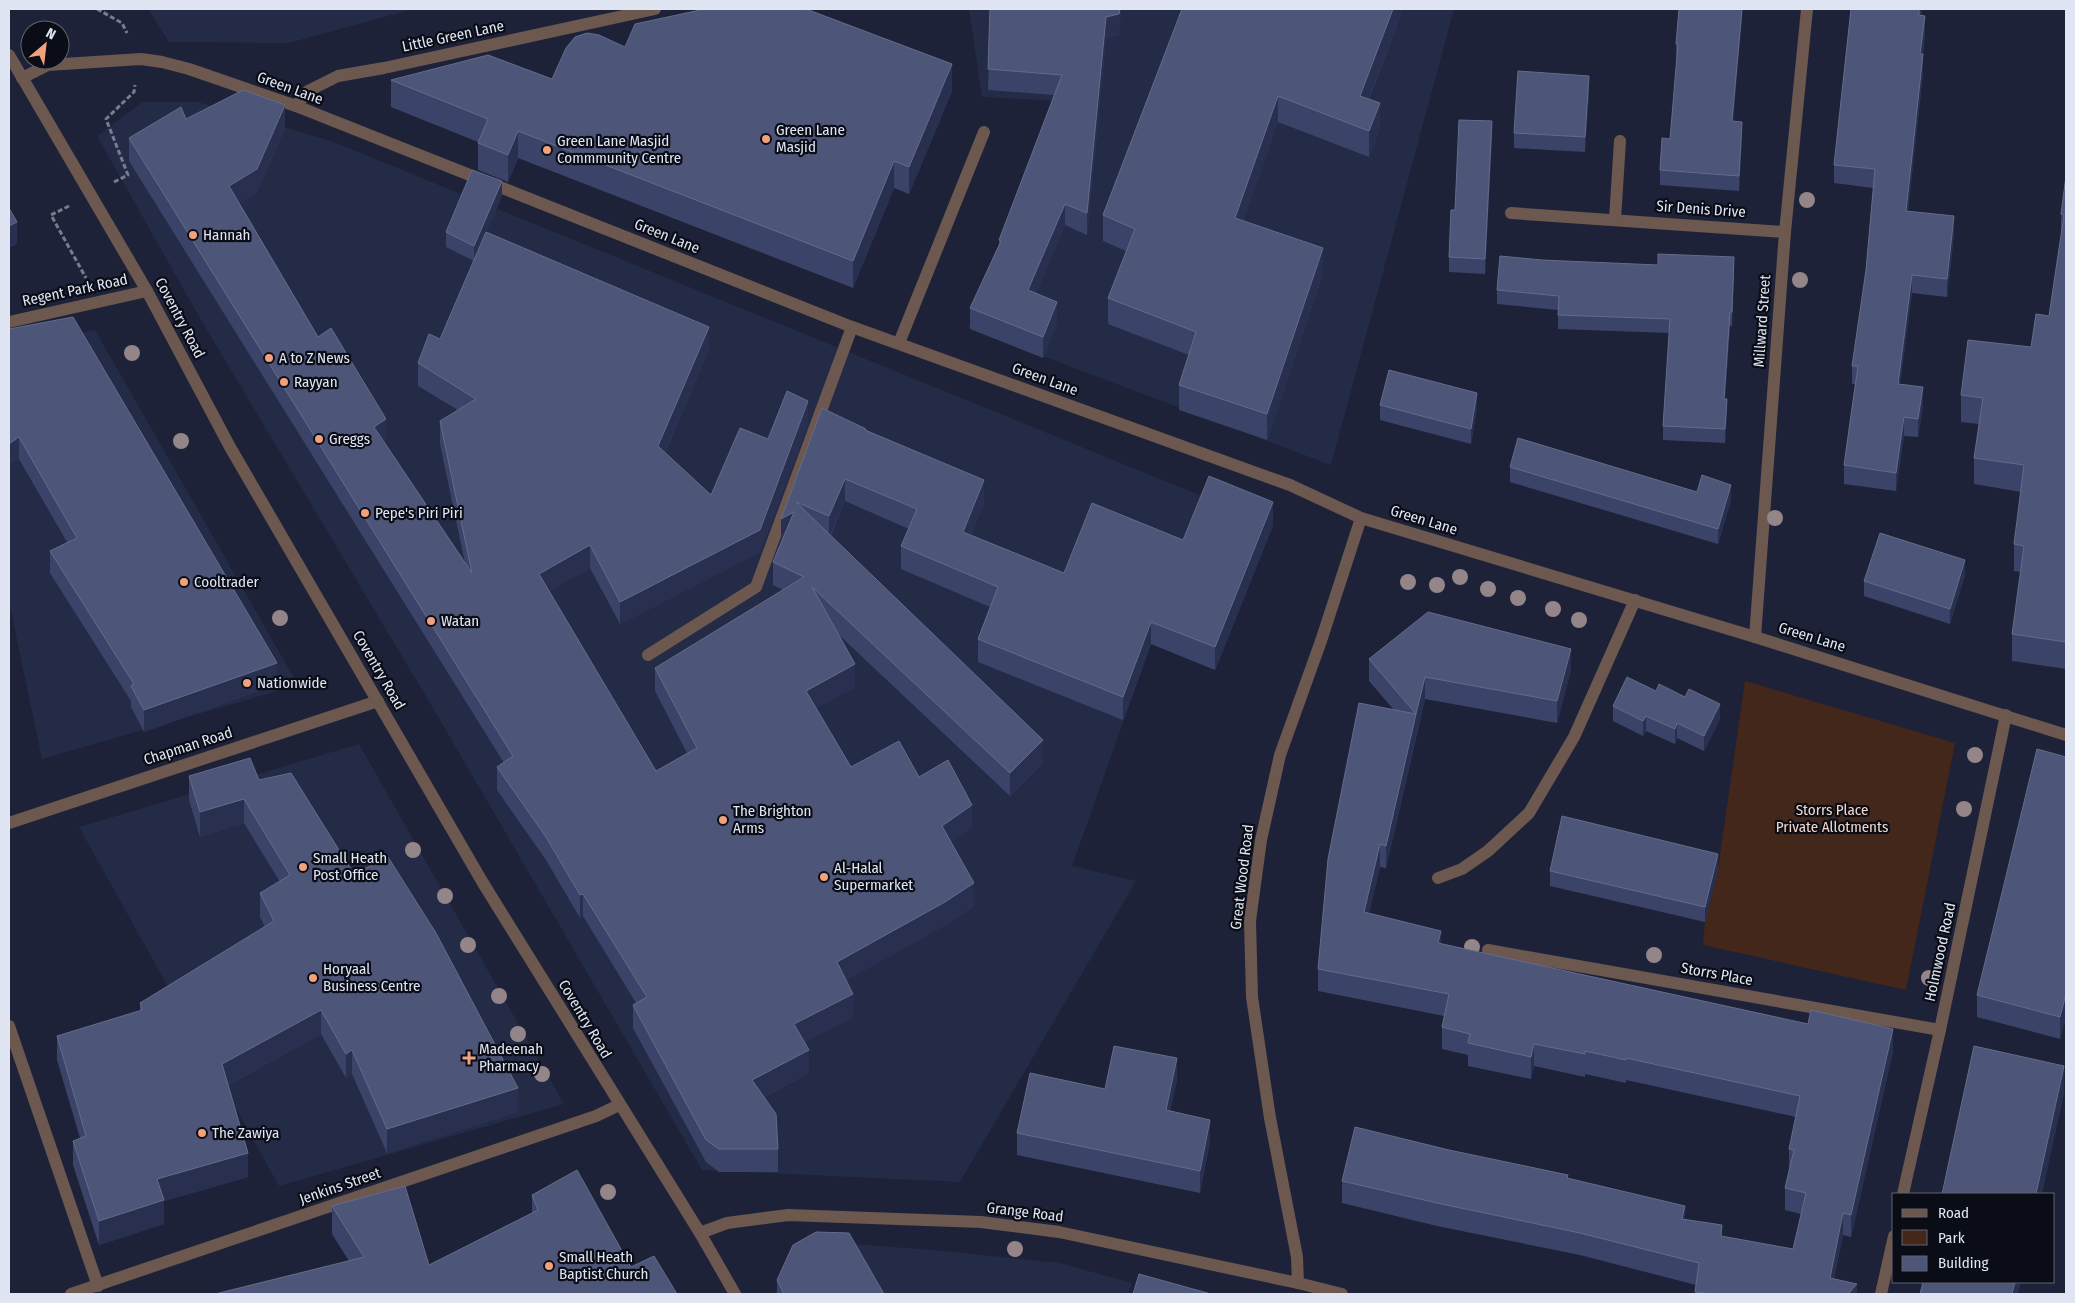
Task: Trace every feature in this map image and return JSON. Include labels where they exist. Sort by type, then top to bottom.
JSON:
[{"type":"street","name":"Little Green Lane","points":[[296,106],[308,91],[338,76],[384,68],[656,9]]},
{"type":"street","name":"Millward Street","points":[[1755,637],[1785,232],[1807,9]]},
{"type":"street","name":"Coventry Road","points":[[9,55],[147,291],[230,446],[483,883],[700,1233],[735,1294]]},
{"type":"street","name":"Green Lane","points":[[22,78],[48,65],[140,59],[162,62],[188,69],[296,106],[852,327],[1290,485],[1362,518],[1635,600],[2066,735]]},
{"type":"street","points":[[899,343],[984,132]]},
{"type":"street","points":[[1615,219],[1620,141]]},
{"type":"street","name":"Sir Denis Drive","points":[[1511,213],[1785,232]]},
{"type":"street","name":"Regent Park Road","points":[[9,322],[147,291]]},
{"type":"street","points":[[648,654],[756,587],[852,327]]},
{"type":"street","name":"Great Wood Road","points":[[1298,1282],[1298,1257],[1270,1118],[1252,997],[1250,921],[1261,840],[1280,755],[1362,518]]},
{"type":"street","points":[[1438,878],[1462,868],[1488,851],[1529,813],[1574,737],[1635,600]]},
{"type":"street","name":"Chapman Road","points":[[9,823],[378,701]]},
{"type":"street","name":"Holmwood Road","points":[[1903,1193],[1940,1030],[2006,715]]},
{"type":"street","name":"Storrs Place","points":[[1488,950],[1940,1030]]},
{"type":"street","points":[[9,1026],[98,1286]]},
{"type":"street","name":"Jenkins Street","points":[[71,1294],[586,1120],[619,1105]]},
{"type":"street","name":"Grange Road","points":[[700,1233],[727,1223],[788,1215],[981,1222],[1059,1232],[1298,1282],[1342,1294]]},
{"type":"street","points":[[1881,1294],[1892,1245]]},
{"type":"path","points":[[97,9],[122,23],[140,59],[134,92],[106,119],[128,175],[51,215],[99,302]]},
{"type":"shaded area","points":[[148,9],[413,9],[289,43],[169,42]]},
{"type":"shaded area","points":[[969,9],[1454,9],[1331,465],[968,328],[1057,101],[982,97]]},
{"type":"shaded area","points":[[143,102],[198,102],[331,141],[1209,499],[1186,564],[1151,644],[1072,866],[1136,881],[960,1182],[702,1170],[430,703],[201,320],[97,136]]},
{"type":"shaded area","points":[[95,330],[298,685],[42,759],[9,602],[9,349]]},
{"type":"shaded area","points":[[359,744],[564,1104],[279,1186],[79,827]]},
{"type":"shaded area","points":[[804,1240],[944,1251],[1060,1263],[1132,1283],[1128,1294],[775,1294]]},
{"type":"green space","name":"Storrs Place Private Allotments","points":[[1745,681],[1955,743],[1906,990],[1703,945],[1705,922],[1718,869]]},
{"type":"building","name":"Green Lane Masjid","points":[[705,9],[806,9],[952,64],[909,167],[894,161],[853,261],[518,131],[508,155],[478,143],[488,119],[391,80],[488,55],[552,79],[566,48],[575,37],[587,33],[599,35],[625,47],[635,24]]},
{"type":"building","points":[[990,9],[1120,9],[1119,14],[1106,17],[1087,213],[1065,204],[1028,290],[1057,302],[1043,337],[970,308],[1001,241],[999,240],[1062,75],[988,69]]},
{"type":"building","points":[[1182,9],[1393,9],[1360,96],[1380,103],[1369,131],[1278,96],[1235,218],[1323,248],[1267,414],[1179,385],[1196,332],[1108,298],[1135,229],[1103,215]]},
{"type":"building","points":[[1679,9],[1742,9],[1732,121],[1742,122],[1739,176],[1660,170],[1662,138],[1670,139]]},
{"type":"building","points":[[1851,9],[1919,9],[1919,15],[1925,16],[1920,54],[1923,54],[1906,211],[1954,216],[1947,279],[1912,275],[1898,384],[1923,387],[1918,419],[1904,417],[1896,473],[1844,465],[1858,366],[1852,366],[1866,270],[1875,169],[1834,165]]},
{"type":"building","points":[[1518,71],[1589,76],[1585,137],[1514,133]]},
{"type":"building","points":[[243,90],[285,105],[257,169],[229,186],[318,337],[331,328],[386,419],[374,427],[472,573],[440,421],[476,399],[418,363],[429,334],[440,339],[486,232],[709,327],[658,446],[711,495],[740,428],[768,439],[787,391],[808,401],[760,530],[620,602],[590,545],[539,574],[656,771],[697,748],[655,668],[804,577],[773,562],[794,512],[781,519],[822,408],[865,430],[984,480],[963,532],[1064,573],[1092,503],[1183,540],[1209,476],[1273,502],[1215,647],[1151,622],[1123,697],[978,639],[998,587],[901,546],[917,509],[845,479],[829,516],[796,502],[1043,740],[1010,773],[812,587],[855,664],[806,691],[851,767],[899,741],[919,777],[948,760],[972,805],[942,826],[974,883],[945,902],[837,962],[853,994],[794,1024],[809,1050],[752,1080],[776,1114],[778,1149],[719,1149],[706,1140],[633,1005],[647,997],[583,894],[580,895],[546,837],[497,767],[513,756],[129,138],[181,107],[186,119]]},
{"type":"building","points":[[1459,120],[1492,121],[1485,259],[1449,257],[1451,210],[1455,210]]},
{"type":"building","points":[[472,170],[502,181],[474,246],[446,232]]},
{"type":"building","points":[[2066,176],[2066,642],[2012,634],[2024,546],[2014,544],[2024,465],[1974,458],[1983,398],[1961,395],[1968,340],[2031,347],[2036,314],[2049,316],[2064,215],[2061,214]]},
{"type":"building","points":[[9,208],[17,222],[9,226]]},
{"type":"building","points":[[1658,254],[1734,257],[1732,312],[1730,312],[1724,399],[1727,399],[1725,429],[1663,426],[1670,319],[1558,315],[1559,296],[1497,290],[1500,256],[1542,260],[1658,265]]},
{"type":"building","points":[[73,317],[277,663],[144,710],[131,686],[134,684],[50,551],[77,538],[19,437],[9,444],[9,329]]},
{"type":"building","points":[[1389,370],[1477,393],[1471,429],[1380,405]]},
{"type":"building","points":[[1518,438],[1697,492],[1702,475],[1731,485],[1718,529],[1510,467]]},
{"type":"building","points":[[1880,533],[1965,560],[1950,609],[1864,581]]},
{"type":"building","points":[[1428,612],[1571,649],[1557,701],[1425,677],[1416,714],[1369,659]]},
{"type":"building","points":[[1627,677],[1656,691],[1659,684],[1685,697],[1689,689],[1720,704],[1704,736],[1677,723],[1675,729],[1646,716],[1643,721],[1613,706]]},
{"type":"building","points":[[1359,703],[1416,714],[1386,846],[1380,844],[1364,912],[1441,931],[1438,943],[1808,1024],[1811,1010],[1893,1029],[1851,1215],[1843,1213],[1830,1278],[1857,1284],[1848,1294],[1711,1294],[1695,1292],[1699,1263],[1580,1233],[1342,1181],[1355,1127],[1449,1150],[1568,1175],[1567,1178],[1685,1206],[1682,1219],[1722,1225],[1721,1236],[1793,1249],[1806,1193],[1785,1188],[1794,1150],[1789,1149],[1800,1096],[1626,1058],[1626,1060],[1585,1051],[1585,1054],[1534,1044],[1531,1057],[1468,1043],[1470,1034],[1442,1027],[1449,994],[1318,969],[1328,859]]},
{"type":"building","points":[[2037,749],[2066,757],[2066,994],[2060,1017],[1977,995]]},
{"type":"building","points":[[250,758],[259,780],[291,773],[354,874],[388,857],[436,933],[518,1088],[387,1129],[352,1050],[346,1054],[321,1010],[222,1064],[248,1153],[157,1179],[164,1200],[99,1221],[73,1141],[86,1136],[57,1036],[142,1010],[140,1003],[274,921],[260,893],[290,875],[244,799],[200,812],[189,776]]},
{"type":"building","points":[[1562,816],[1718,854],[1705,907],[1550,871]]},
{"type":"building","points":[[1114,1046],[1177,1058],[1166,1110],[1210,1120],[1200,1171],[1017,1133],[1030,1073],[1105,1089]]},
{"type":"building","points":[[1974,1046],[2064,1066],[2036,1193],[1942,1193]]},
{"type":"building","points":[[577,1170],[631,1267],[654,1256],[677,1294],[215,1294],[364,1257],[332,1206],[405,1186],[429,1265],[538,1210],[532,1195]]},
{"type":"building","points":[[816,1232],[849,1233],[884,1294],[784,1294],[777,1280],[793,1245]]},
{"type":"building","points":[[1139,1274],[1211,1294],[1133,1294]]},
{"type":"building","points":[[1923,1283],[2015,1283],[2012,1294],[1920,1294]]},
{"type":"place","name":"Green Lane Masjid","points":[[766,139]]},
{"type":"place","name":"Green Lane Masjid Commmunity Centre","points":[[547,150]]},
{"type":"place","name":"Hannah","points":[[193,235]]},
{"type":"place","name":"A to Z News","points":[[269,358]]},
{"type":"place","name":"Rayyan","points":[[284,382]]},
{"type":"place","name":"Greggs","points":[[319,439]]},
{"type":"place","name":"Pepe's Piri Piri","points":[[365,513]]},
{"type":"place","name":"Cooltrader","points":[[184,582]]},
{"type":"place","name":"Watan","points":[[431,621]]},
{"type":"place","name":"Nationwide","points":[[247,683]]},
{"type":"place","name":"The Brighton Arms","points":[[723,820]]},
{"type":"place","name":"Small Heath Post Office","points":[[303,867]]},
{"type":"place","name":"Al-Halal Supermarket","points":[[824,877]]},
{"type":"place","name":"Horyaal Business Centre","points":[[313,978]]},
{"type":"place","name":"Madeenah Pharmacy","points":[[469,1058]]},
{"type":"place","name":"The Zawiya","points":[[202,1133]]},
{"type":"place","name":"Small Heath Baptist Church","points":[[549,1266]]}]
